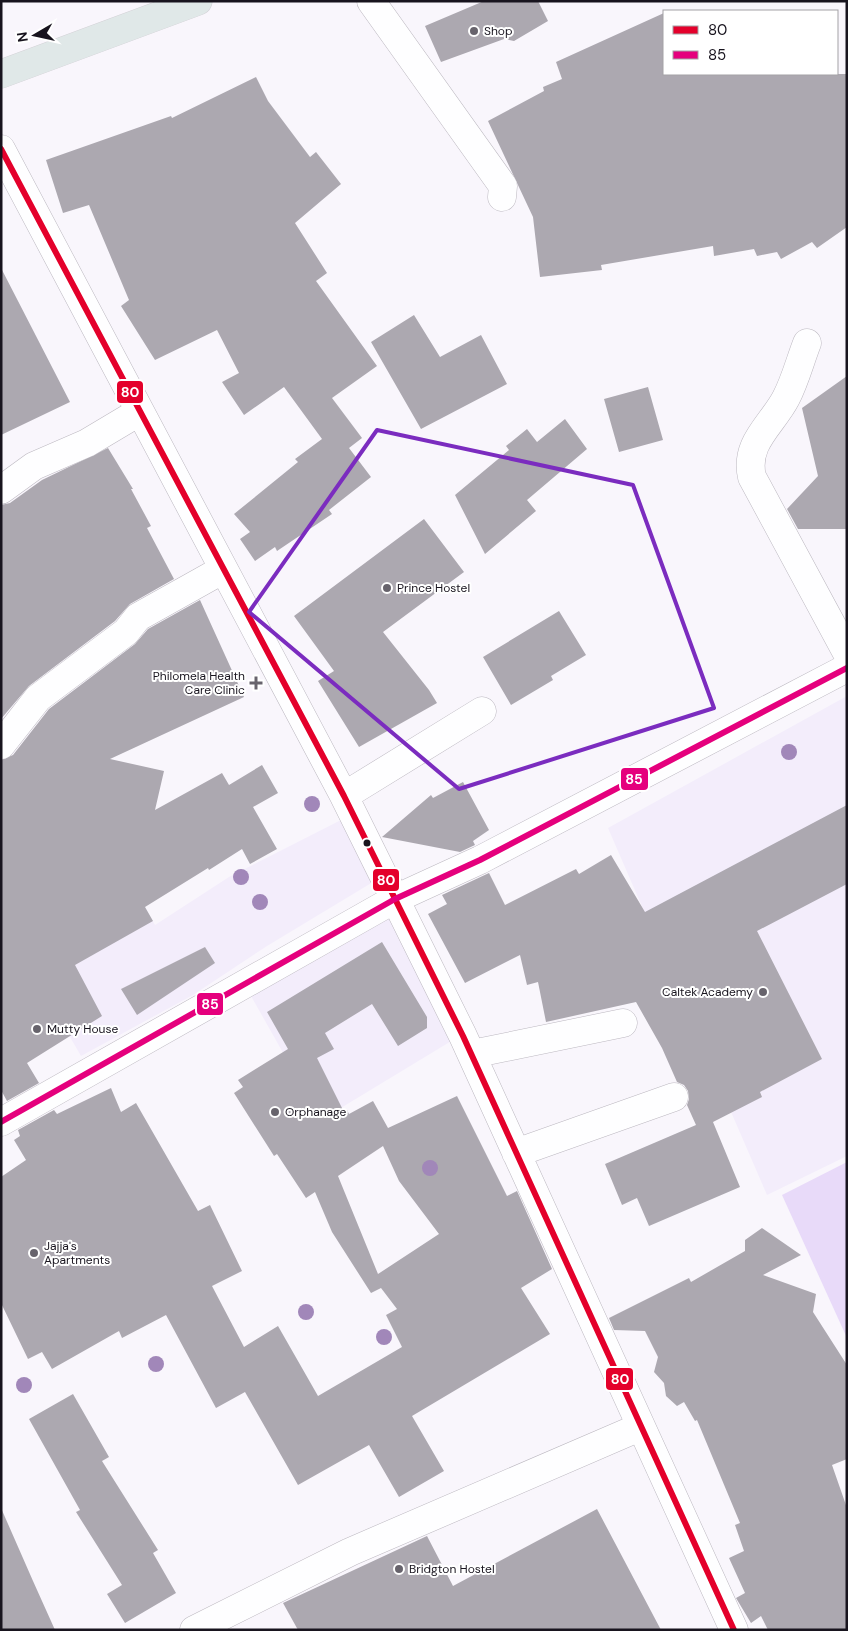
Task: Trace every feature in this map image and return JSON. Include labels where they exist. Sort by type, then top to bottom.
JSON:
[{"type":"main road","points":[[1,74],[198,1]]},
{"type":"street","points":[[371,1],[503,186],[502,197]]},
{"type":"street","points":[[1,149],[222,570],[344,796],[472,1054],[734,1630]]},
{"type":"street","points":[[807,343],[786,398],[753,448],[749,465],[752,477],[847,653]]},
{"type":"street","points":[[1,490],[34,466],[87,443],[139,412]]},
{"type":"street","points":[[1,745],[38,698],[126,632],[138,617],[222,570]]},
{"type":"street","points":[[1,1122],[395,899],[480,860],[847,668]]},
{"type":"street","points":[[344,796],[482,711]]},
{"type":"street","points":[[472,1054],[623,1023]]},
{"type":"street","points":[[516,1153],[674,1097]]},
{"type":"street","points":[[194,1630],[350,1552],[640,1426]]},
{"type":"highlighted area","points":[[377,430],[633,485],[714,708],[459,789],[249,612]]},
{"type":"shaded area","name":"Caltek Academy","points":[[847,696],[847,1156],[767,1195],[608,828]]},
{"type":"shaded area","points":[[343,819],[378,879],[267,946],[193,995],[81,1056],[26,961],[129,882],[155,925],[229,877]]},
{"type":"shaded area","points":[[391,912],[453,1040],[321,1120],[251,996]]},
{"type":"shaded area","points":[[847,1162],[847,1338],[782,1195]]},
{"type":"building","name":"Shop","points":[[484,1],[538,1],[548,21],[514,41],[504,39],[441,62],[425,26]]},
{"type":"building","points":[[663,13],[663,75],[847,74],[847,227],[817,248],[812,242],[781,259],[777,252],[757,256],[754,249],[714,256],[713,246],[601,265],[602,270],[540,277],[533,217],[488,121],[544,91],[543,87],[562,79],[556,62]]},
{"type":"building","points":[[256,77],[268,101],[310,157],[316,152],[341,184],[295,223],[327,273],[316,281],[377,366],[332,398],[362,438],[349,448],[371,477],[329,510],[332,514],[277,551],[275,547],[255,561],[240,539],[250,532],[234,514],[298,462],[295,459],[322,439],[284,387],[244,415],[222,382],[239,373],[217,330],[155,360],[121,306],[129,300],[89,205],[63,213],[46,160],[171,116],[172,118]]},
{"type":"building","points":[[1,268],[70,402],[1,435]]},
{"type":"building","points":[[414,315],[440,357],[481,335],[507,384],[421,429],[371,342]]},
{"type":"building","points":[[847,376],[847,529],[798,529],[787,509],[818,476],[802,408]]},
{"type":"building","points":[[648,387],[663,440],[619,452],[604,399]]},
{"type":"building","points":[[565,419],[587,449],[527,500],[536,511],[485,554],[455,495],[509,450],[506,446],[527,429],[537,442]]},
{"type":"building","points":[[108,448],[133,489],[131,489],[151,526],[147,528],[174,579],[130,604],[115,621],[29,686],[1,719],[1,505],[10,503],[42,480]]},
{"type":"building","points":[[424,519],[464,572],[383,632],[429,690],[437,703],[359,747],[318,681],[334,671],[294,616]]},
{"type":"building","points":[[200,600],[244,697],[110,759],[164,771],[155,810],[222,773],[229,785],[262,765],[278,793],[253,807],[277,849],[250,864],[242,849],[209,870],[208,868],[145,907],[153,921],[75,965],[102,1016],[27,1063],[39,1083],[7,1101],[1,1090],[1,760],[13,755],[49,709],[135,644],[148,629]]},
{"type":"building","points":[[559,611],[586,655],[551,676],[553,680],[511,705],[483,657]]},
{"type":"building","points":[[463,782],[489,830],[473,841],[475,845],[460,852],[382,837],[431,795],[433,798]]},
{"type":"building","points":[[847,805],[847,884],[757,931],[822,1059],[760,1092],[762,1097],[713,1122],[740,1187],[649,1226],[637,1198],[622,1205],[605,1164],[696,1125],[687,1105],[689,1099],[688,1091],[684,1085],[677,1082],[662,1048],[636,1002],[546,1022],[538,982],[527,985],[520,955],[465,983],[428,914],[447,904],[442,895],[489,873],[505,905],[576,869],[579,874],[611,855],[645,912]]},
{"type":"building","points":[[382,942],[427,1017],[427,1028],[398,1046],[372,1004],[325,1033],[334,1049],[317,1058],[344,1112],[347,1110],[349,1114],[373,1101],[388,1128],[457,1096],[507,1196],[517,1191],[552,1269],[521,1288],[550,1334],[412,1416],[444,1471],[399,1497],[369,1445],[298,1485],[245,1392],[216,1408],[166,1315],[122,1338],[119,1331],[52,1369],[42,1352],[28,1359],[1,1303],[1,1177],[26,1160],[14,1140],[20,1136],[18,1130],[54,1110],[57,1114],[111,1088],[121,1112],[136,1103],[198,1211],[210,1205],[242,1271],[212,1286],[244,1347],[278,1326],[318,1396],[402,1347],[386,1315],[397,1309],[381,1288],[371,1293],[332,1232],[315,1192],[306,1198],[277,1154],[274,1156],[234,1093],[243,1087],[238,1080],[288,1049],[267,1012]],"holes":[[[383,1146],[399,1181],[439,1234],[378,1274],[338,1176]]]},
{"type":"building","points":[[205,947],[215,963],[137,1015],[121,989]]},
{"type":"building","points":[[762,1228],[801,1255],[763,1275],[816,1294],[813,1312],[847,1365],[847,1459],[832,1465],[847,1508],[847,1630],[768,1630],[761,1616],[751,1623],[736,1598],[745,1593],[729,1558],[744,1551],[735,1525],[740,1523],[697,1420],[695,1421],[684,1402],[677,1406],[666,1396],[664,1383],[654,1372],[658,1357],[645,1331],[614,1330],[609,1318],[689,1278],[691,1282],[745,1251],[745,1240]]},
{"type":"building","points":[[73,1394],[109,1457],[102,1461],[158,1550],[153,1553],[176,1593],[125,1623],[107,1594],[122,1585],[76,1512],[80,1510],[29,1419]]},
{"type":"building","points":[[1,1508],[33,1581],[55,1630],[1,1630]]},
{"type":"building","points":[[597,1509],[661,1630],[298,1630],[283,1603],[427,1536],[453,1586]]},
{"type":"transit line","name":"80","points":[[1,149],[344,796],[463,1036],[734,1630]]},
{"type":"transit line","name":"85","points":[[1,1122],[395,899],[480,860],[847,668]]},
{"type":"place","name":"Shop","points":[[474,31]]},
{"type":"place","name":"Prince Hostel","points":[[387,588]]},
{"type":"place","name":"Philomela Health Care Clinic","points":[[256,683]]},
{"type":"place","name":"Caltek Academy","points":[[763,992]]},
{"type":"place","name":"Mutty House","points":[[37,1029]]},
{"type":"place","name":"Orphanage","points":[[275,1112]]},
{"type":"place","name":"Jajja's Apartments","points":[[34,1253]]},
{"type":"place","name":"Bridgton Hostel","points":[[399,1569]]}]
